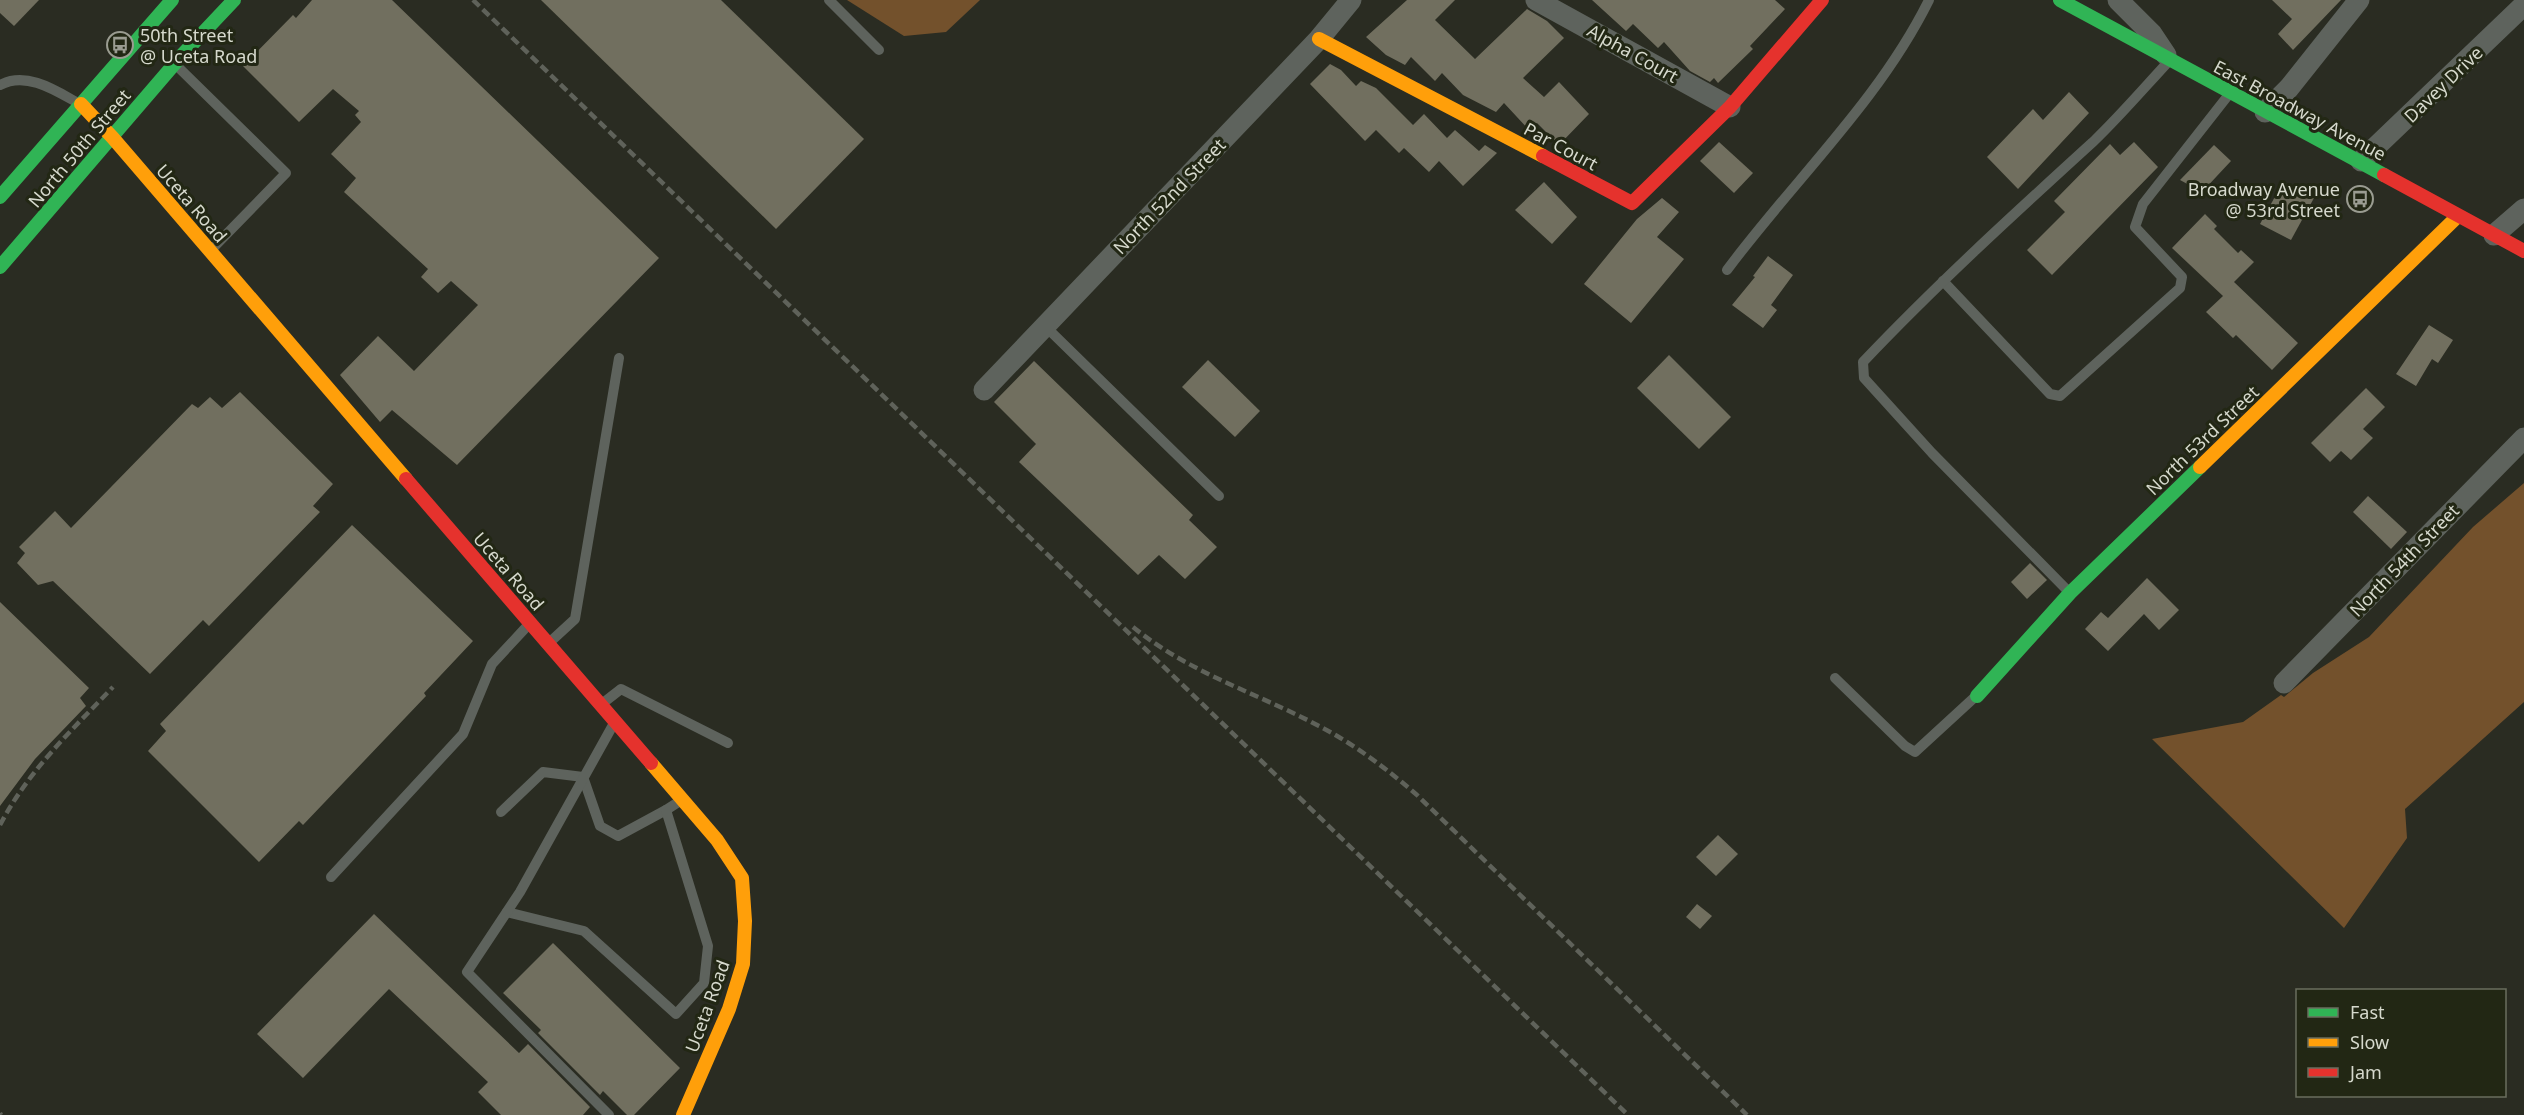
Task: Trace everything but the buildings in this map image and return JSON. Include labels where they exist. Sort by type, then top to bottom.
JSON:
[{"type":"street","name":"North 50th Street","points":[[0,197],[172,0]]},
{"type":"street","name":"North 50th Street","points":[[0,267],[175,64],[234,0]]},
{"type":"street","name":"North 52nd Street","points":[[984,390],[1319,39],[1351,0]]},
{"type":"street","name":"Alpha Court","points":[[1536,0],[1730,107]]},
{"type":"street","name":"Par Court","points":[[1319,39],[1632,203],[1730,107],[1822,0]]},
{"type":"street","name":"East Broadway Avenue","points":[[2060,0],[2524,251]]},
{"type":"street","points":[[2118,0],[2152,34],[2169,61]]},
{"type":"street","points":[[2265,112],[2289,88],[2360,0]]},
{"type":"street","name":"Davey Drive","points":[[2361,161],[2524,5]]},
{"type":"street","name":"Uceta Road","points":[[81,104],[717,840],[742,878],[745,921],[743,964],[732,998],[683,1115]]},
{"type":"street","points":[[2494,235],[2524,209]]},
{"type":"street","name":"North 53rd Street","points":[[1977,696],[2070,593],[2458,216]]},
{"type":"street","name":"North 54th Street","points":[[2284,683],[2524,438]]},
{"type":"lane","points":[[829,0],[879,50]]},
{"type":"lane","points":[[1727,270],[1794,186],[1849,123],[1917,24],[1929,0]]},
{"type":"lane","points":[[2070,593],[1932,453],[1864,378],[1863,362],[1942,281],[2094,140],[2169,61]]},
{"type":"lane","points":[[175,64],[286,173],[210,251]]},
{"type":"lane","points":[[0,85],[8,81],[27,80],[48,87],[81,104]]},
{"type":"lane","points":[[1942,281],[2050,394],[2060,396],[2180,288],[2182,277],[2135,227],[2143,204],[2231,93]]},
{"type":"lane","points":[[1045,326],[1219,496]]},
{"type":"lane","points":[[548,644],[575,619],[619,358]]},
{"type":"lane","points":[[331,877],[463,734],[492,664],[530,623]]},
{"type":"lane","points":[[1835,678],[1905,746],[1915,752],[1977,696]]},
{"type":"lane","points":[[601,705],[621,689],[728,743]]},
{"type":"lane","points":[[609,1115],[467,972],[507,912],[615,722]]},
{"type":"lane","points":[[501,812],[543,772],[583,777]]},
{"type":"lane","points":[[583,777],[600,826],[618,836],[682,800]]},
{"type":"lane","points":[[507,912],[584,931],[676,1014],[704,983],[708,946],[666,810]]},
{"type":"shaded area","points":[[847,0],[980,0],[946,32],[904,36]]},
{"type":"shaded area","points":[[2524,483],[2524,702],[2405,809],[2407,838],[2344,928],[2152,739],[2243,722],[2281,695],[2284,697],[2313,673],[2369,637],[2473,527]]},
{"type":"railway","points":[[473,0],[1628,1115]]},
{"type":"railway","points":[[1133,627],[1200,670],[1332,733],[1394,776],[1417,795],[1747,1115]]},
{"type":"railway","points":[[0,825],[11,805],[37,769],[113,687]]},
{"type":"traffic: fast","points":[[0,197],[172,0]]},
{"type":"traffic: fast","points":[[0,267],[183,54],[234,0]]},
{"type":"traffic: fast","points":[[2060,0],[2384,175]]},
{"type":"traffic: fast","points":[[1977,696],[2070,593],[2200,467]]},
{"type":"traffic: slow","points":[[1319,39],[1543,156]]},
{"type":"traffic: slow","points":[[81,104],[113,138],[406,479]]},
{"type":"traffic: slow","points":[[2200,467],[2458,216]]},
{"type":"traffic: slow","points":[[651,763],[717,840],[742,878],[745,921],[743,964],[729,1009],[683,1115]]},
{"type":"traffic: jam","points":[[1543,156],[1632,203],[1730,107],[1822,0]]},
{"type":"traffic: jam","points":[[2384,175],[2524,251]]},
{"type":"traffic: jam","points":[[406,479],[651,763]]},
{"type":"place","name":"50th Street @ Uceta Road","points":[[120,45]]},
{"type":"place","name":"Broadway Avenue @ 53rd Street","points":[[2360,199]]}]
